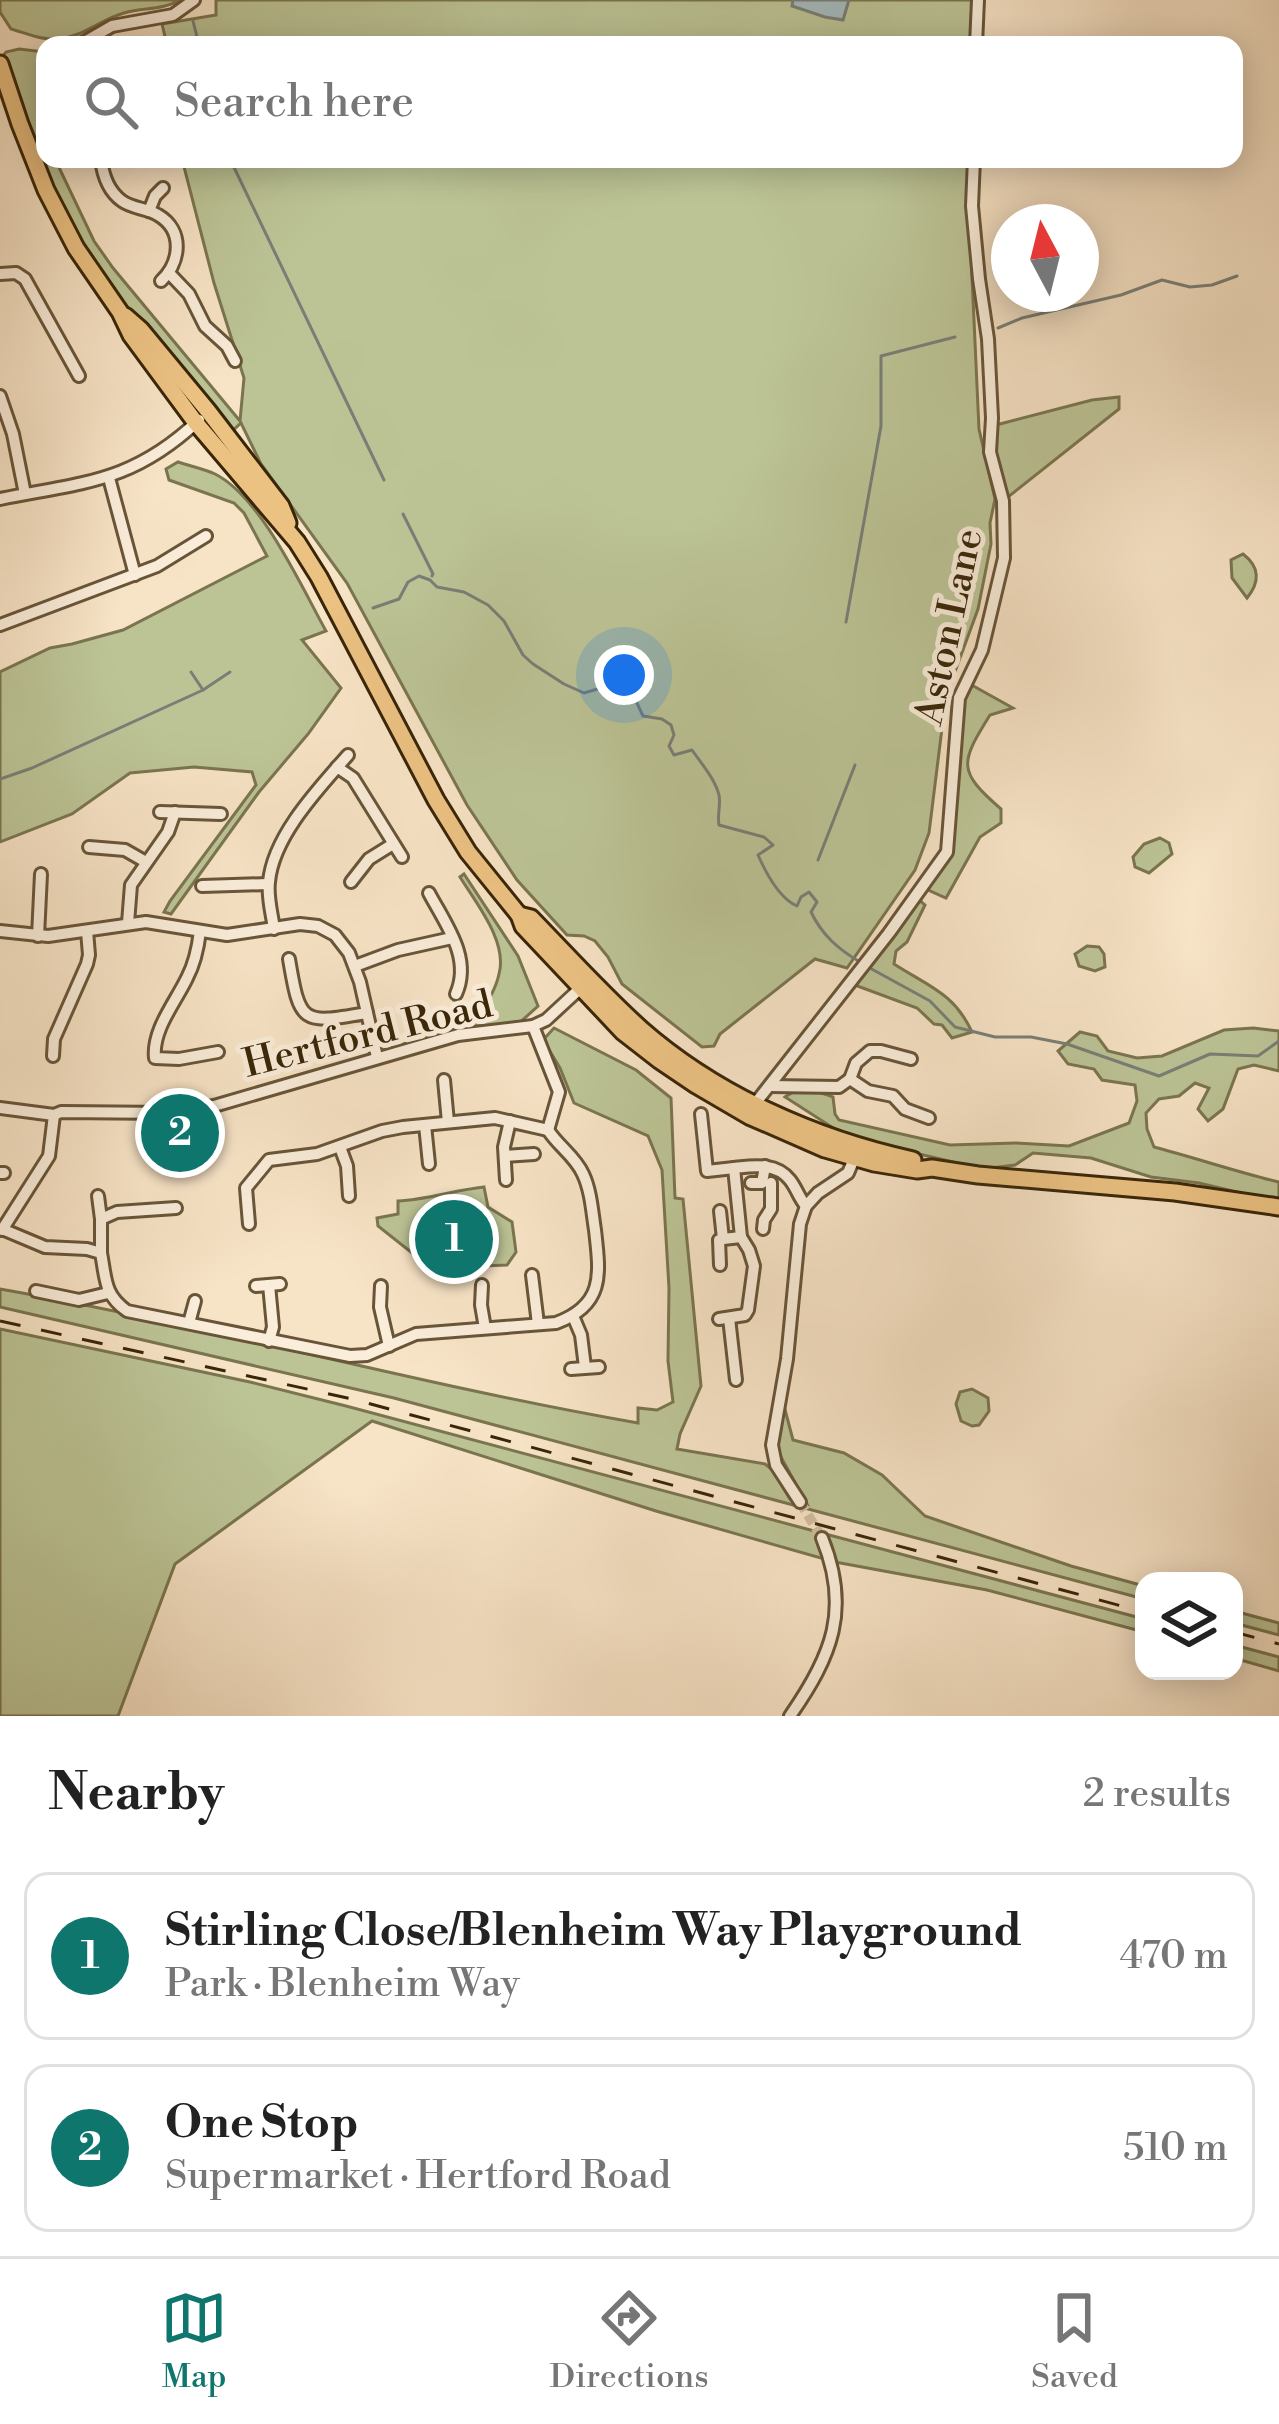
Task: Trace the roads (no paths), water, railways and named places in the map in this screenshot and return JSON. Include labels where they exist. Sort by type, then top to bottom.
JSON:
[{"type":"highway","points":[[1,68],[36,163]]},
{"type":"highway","points":[[38,168],[76,248],[120,313],[141,330],[202,417],[280,506],[468,852],[519,915],[531,918],[622,1032],[659,1060],[825,1149],[857,1153],[901,1168],[1175,1192],[1279,1207]]},
{"type":"street","points":[[95,36],[112,26],[173,14],[194,0]]},
{"type":"street","points":[[976,36],[978,0]]},
{"type":"street","points":[[103,168],[113,192],[129,205],[165,219],[175,235],[177,254],[165,277],[189,294],[202,323],[227,346],[235,361]]},
{"type":"street","name":"Aston Lane","points":[[752,1109],[946,852],[958,698],[982,650],[1004,557],[1003,501],[990,452],[989,359],[972,206],[974,168]]},
{"type":"street","points":[[148,211],[165,184]]},
{"type":"street","points":[[0,274],[16,273],[25,279],[79,376]]},
{"type":"street","points":[[1,401],[25,494]]},
{"type":"street","points":[[0,500],[109,478],[154,457],[202,417]]},
{"type":"street","points":[[109,478],[135,575]]},
{"type":"street","points":[[0,625],[186,555],[206,536]]},
{"type":"street","points":[[274,929],[268,884],[285,833],[348,755]]},
{"type":"street","points":[[338,767],[353,778],[401,857]]},
{"type":"street","points":[[160,812],[221,814]]},
{"type":"street","points":[[128,923],[129,890],[168,832],[175,812]]},
{"type":"street","points":[[359,877],[373,856],[392,844]]},
{"type":"street","points":[[89,848],[125,850],[146,862]]},
{"type":"street","points":[[38,936],[41,874]]},
{"type":"street","points":[[202,886],[268,884]]},
{"type":"street","points":[[429,893],[469,969],[456,994]]},
{"type":"street","points":[[424,912],[436,906]]},
{"type":"street","points":[[0,931],[38,936],[158,922],[227,935],[300,924],[324,928],[340,940],[355,967],[377,1057]]},
{"type":"street","points":[[53,1056],[54,1039],[87,964],[87,931]]},
{"type":"street","points":[[200,932],[188,977],[148,1060],[179,1059],[203,1050],[218,1052]]},
{"type":"street","points":[[355,967],[398,950],[452,938]]},
{"type":"street","points":[[289,959],[297,974],[299,1008],[310,1018],[321,1021],[367,1013]]},
{"type":"street","name":"Hertford Road","points":[[0,1108],[54,1115],[154,1114],[214,1106],[458,1035],[533,1026],[546,1020],[585,983]]},
{"type":"street","points":[[533,1026],[560,1092],[548,1130]]},
{"type":"street","points":[[771,1086],[839,1087],[870,1051],[911,1059]]},
{"type":"street","points":[[850,1079],[868,1090],[893,1096],[902,1113],[929,1118]]},
{"type":"street","points":[[444,1081],[441,1098],[448,1122]]},
{"type":"street","points":[[154,1114],[156,1139]]},
{"type":"street","points":[[700,1114],[707,1171],[765,1166],[786,1175],[806,1206]]},
{"type":"street","points":[[54,1115],[49,1156],[1,1230],[45,1247],[101,1253]]},
{"type":"street","points":[[98,1196],[108,1293],[127,1311],[350,1356],[368,1354],[416,1334],[556,1323],[587,1305],[599,1273],[589,1189],[581,1169],[548,1130],[495,1118],[382,1131],[340,1147],[269,1160],[246,1188],[249,1224]]},
{"type":"street","points":[[506,1180],[505,1140],[510,1121]]},
{"type":"street","points":[[425,1125],[434,1148],[429,1164]]},
{"type":"street","points":[[340,1147],[349,1196]]},
{"type":"street","points":[[800,1502],[778,1470],[772,1445],[787,1359],[800,1224],[806,1206],[848,1173],[857,1153]]},
{"type":"street","points":[[506,1156],[533,1154]]},
{"type":"street","points":[[763,1229],[771,1209],[765,1166]]},
{"type":"street","points":[[734,1168],[741,1237],[753,1261],[749,1304],[743,1316],[724,1318],[736,1380]]},
{"type":"street","points":[[101,1220],[117,1212],[176,1208]]},
{"type":"street","points":[[720,1211],[723,1239]]},
{"type":"street","points":[[720,1264],[718,1240],[741,1237]]},
{"type":"street","points":[[532,1275],[538,1324]]},
{"type":"street","points":[[268,1285],[273,1327],[269,1341]]},
{"type":"street","points":[[381,1286],[380,1307],[389,1346]]},
{"type":"street","points":[[482,1286],[477,1305],[485,1328]]},
{"type":"street","points":[[36,1291],[80,1300],[108,1293]]},
{"type":"street","points":[[189,1323],[195,1301]]},
{"type":"street","points":[[571,1369],[592,1367],[573,1316]]},
{"type":"street","points":[[790,1716],[824,1658],[838,1616],[833,1569],[822,1538]]},
{"type":"water","points":[[793,0],[849,0],[843,20],[792,6]]},
{"type":"waterway","points":[[193,21],[197,36]]},
{"type":"waterway","points":[[234,168],[384,480]]},
{"type":"waterway","points":[[998,328],[1162,280],[1190,287],[1237,276]]},
{"type":"waterway","points":[[846,622],[881,426],[881,356],[955,337]]},
{"type":"waterway","points":[[403,514],[432,576]]},
{"type":"waterway","points":[[373,608],[399,599],[408,582],[419,576],[488,605],[504,621],[523,655],[564,684],[584,693],[611,685],[626,689],[643,716],[671,725],[674,735],[669,746],[674,755],[692,750],[707,771],[719,795],[719,825],[764,837],[773,845],[758,855],[774,884],[797,906],[809,892],[817,902],[811,912],[820,928],[860,962]]},
{"type":"waterway","points":[[191,672],[203,690]]},
{"type":"waterway","points":[[0,779],[203,690],[230,672]]},
{"type":"waterway","points":[[818,860],[855,765]]},
{"type":"waterway","points":[[868,967],[930,1001],[955,1027],[995,1037],[1067,1044],[1159,1076],[1210,1054],[1258,1056],[1279,1041]]},
{"type":"tunnel","points":[[800,1502],[822,1538]]},
{"type":"railway","points":[[0,1321],[352,1399],[1135,1610]]},
{"type":"railway","points":[[1243,1634],[1279,1644]]},
{"type":"place","name":"One Stop","points":[[180,1133]]},
{"type":"place","name":"Stirling Close/Blenheim Way Playground","points":[[454,1239]]}]
